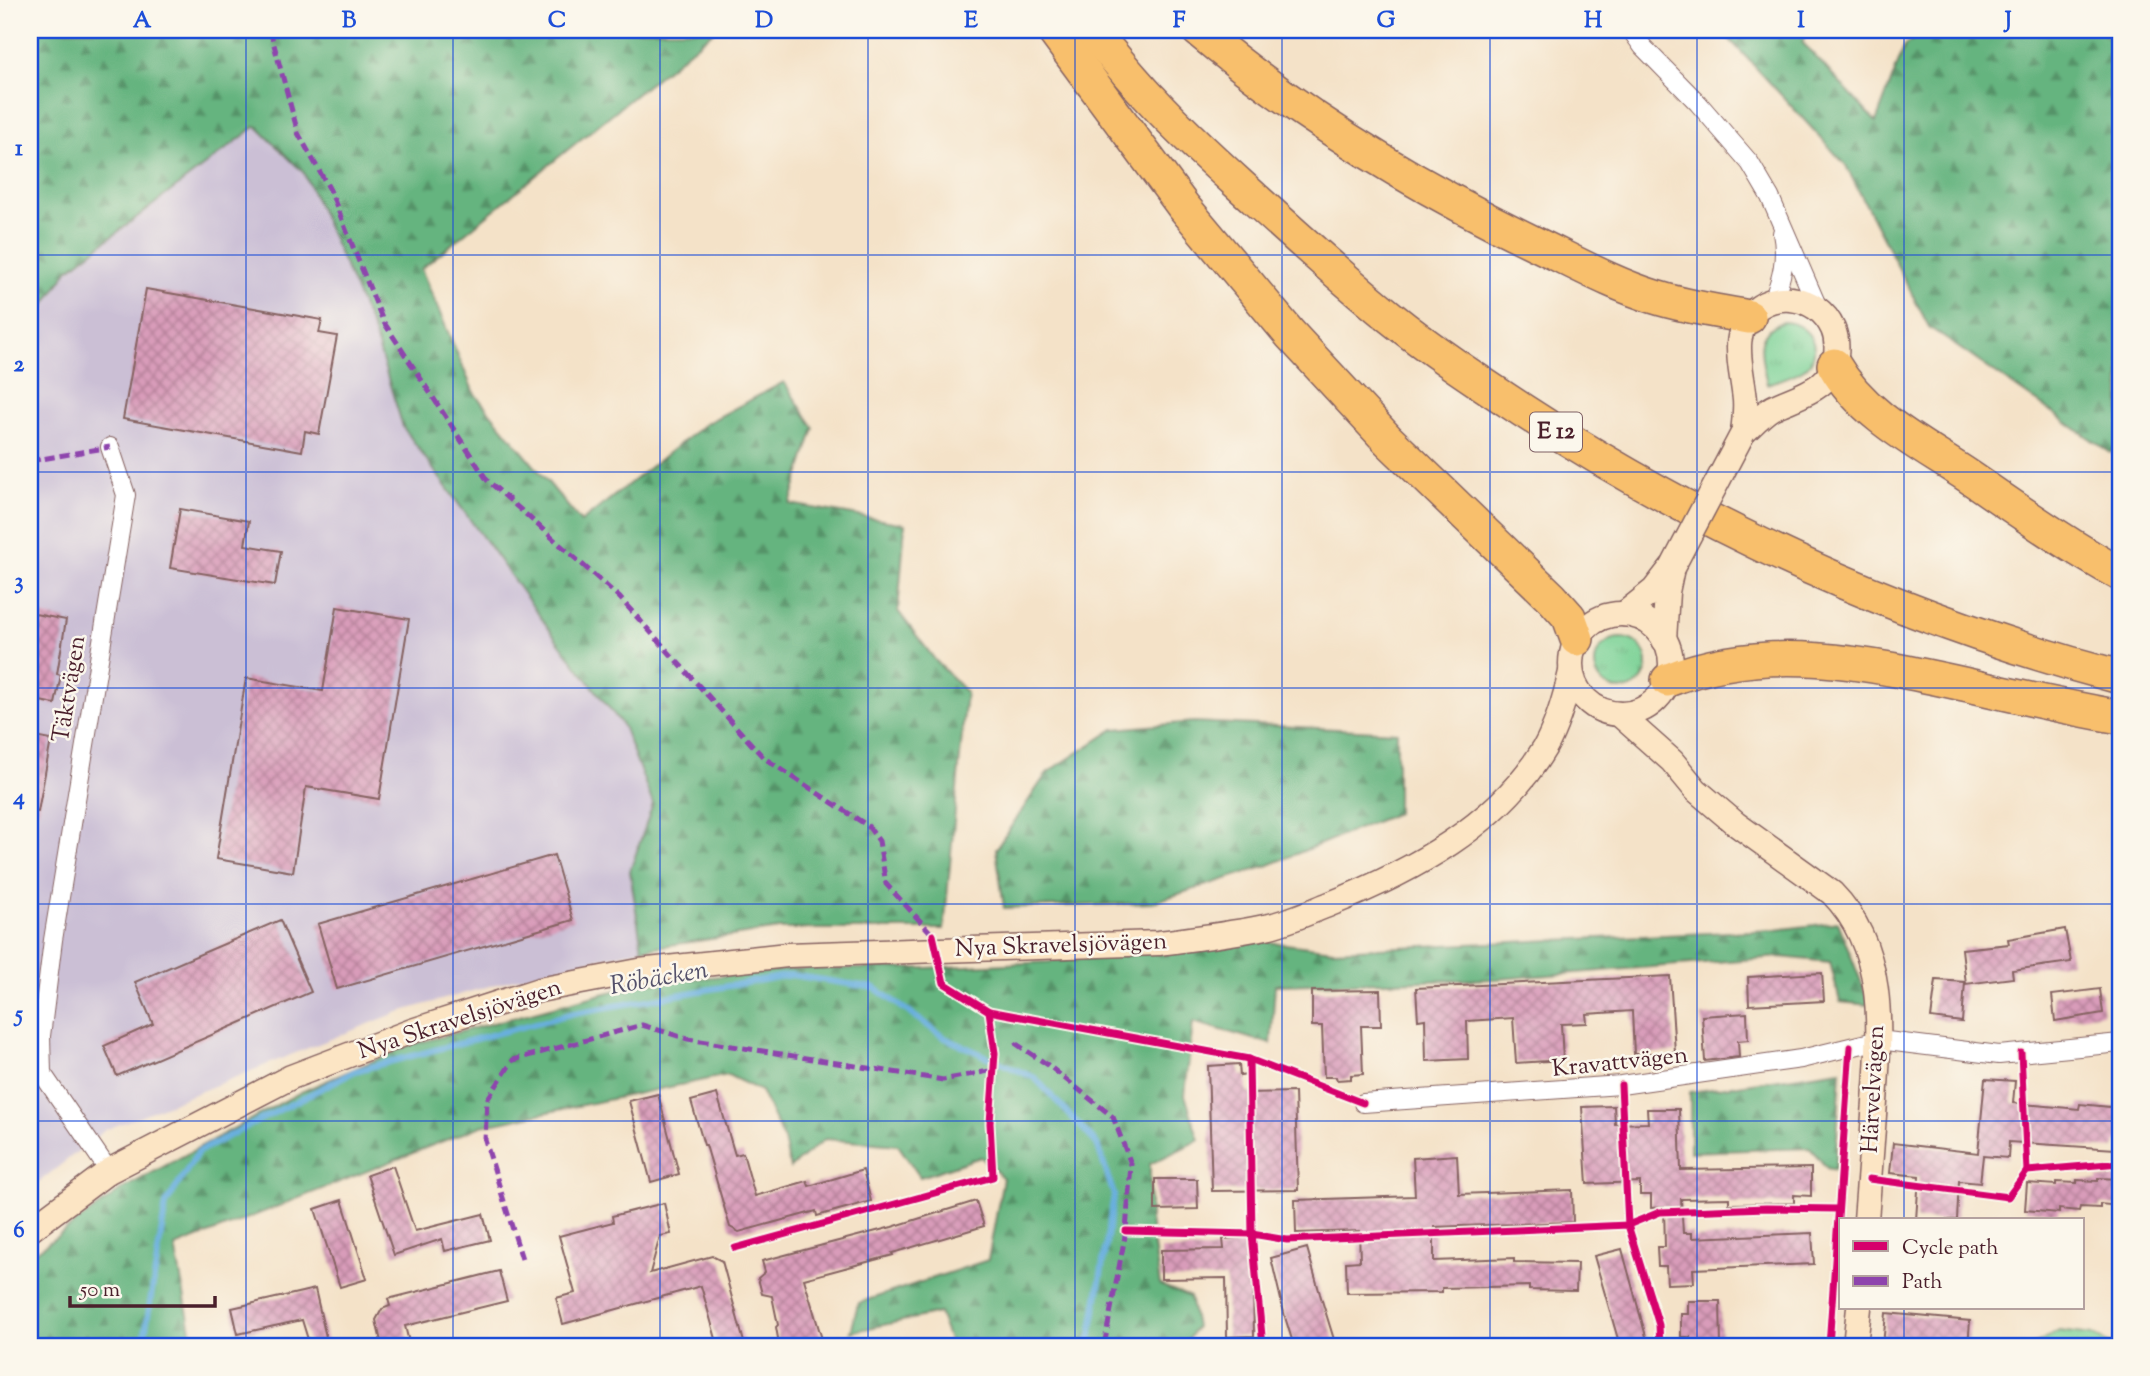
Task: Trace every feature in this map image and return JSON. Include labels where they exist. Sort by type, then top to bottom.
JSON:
[{"type":"highway","points":[[1053,30],[1183,206],[1290,334],[1388,440],[1552,598],[1569,617],[1577,639]]},
{"type":"highway","name":"E 12","points":[[1091,30],[1152,101],[1309,248],[1392,319],[1563,437],[1662,495],[1767,548],[1841,581],[1943,621],[2120,677]]},
{"type":"highway","name":"E 12","points":[[1112,30],[1175,100],[1320,238],[1480,362],[1572,421],[1674,483],[1774,534],[1947,605],[2120,660]]},
{"type":"highway","points":[[1198,30],[1233,59],[1331,130],[1417,182],[1503,228],[1601,276],[1653,297],[1687,306],[1761,309]]},
{"type":"highway","points":[[1834,365],[1846,385],[1872,411],[2035,522],[2120,575]]},
{"type":"highway","points":[[1661,691],[1691,671],[1720,664],[1801,658],[1849,661],[2120,717]]},
{"type":"main road","points":[[1624,614],[1654,590],[1672,568],[1743,433],[1769,410],[1825,381],[1834,365],[1837,352],[1835,333],[1826,316],[1802,300],[1761,309],[1743,325],[1738,346],[1745,403],[1743,433]]},
{"type":"main road","points":[[1664,640],[1667,592],[1672,568]]},
{"type":"main road","points":[[1624,614],[1644,620],[1656,629],[1664,640],[1670,655],[1661,691],[1660,734],[1672,761],[1609,711],[1580,694],[1572,672],[1572,655],[1577,639],[1587,627],[1601,618],[1624,614]]},
{"type":"main road","name":"Nya Skravelsjövägen","points":[[30,1230],[109,1171],[291,1077],[412,1031],[539,990],[639,971],[787,955],[1159,943],[1212,937],[1271,925],[1361,892],[1409,869],[1493,809],[1522,779],[1545,746],[1561,712],[1572,672]]},
{"type":"main road","points":[[1609,711],[1637,711],[1661,691]]},
{"type":"main road","name":"Nya Skravelsjövägen","points":[[1545,746],[1566,725],[1609,711]]},
{"type":"main road","name":"Härvelvägen","points":[[1672,761],[1696,790],[1736,824],[1832,892],[1856,923],[1870,958],[1877,998],[1879,1040],[1866,1218]]},
{"type":"main road","points":[[1855,1346],[1858,1310]]},
{"type":"street","points":[[1631,30],[1643,47],[1698,103],[1749,163],[1770,197],[1819,310]]},
{"type":"street","points":[[1761,309],[1781,282],[1784,241],[1778,216]]},
{"type":"street","name":"Täktvägen","points":[[109,1171],[42,1073],[41,1036],[126,495],[110,447]]},
{"type":"street","points":[[1879,1040],[1999,1055],[2120,1043]]},
{"type":"street","name":"Kravattvägen","points":[[1363,1103],[1447,1095],[1621,1085],[1801,1059],[1879,1040]]},
{"type":"shaded area","points":[[257,125],[304,173],[373,330],[403,427],[560,644],[623,726],[653,804],[630,871],[642,949],[532,974],[399,1012],[105,1130],[30,1189],[30,327],[68,270]]},
{"type":"green space","points":[[30,30],[715,30],[421,269],[474,393],[581,522],[705,424],[784,382],[814,428],[790,504],[905,524],[898,611],[936,661],[966,692],[944,929],[779,929],[642,949],[630,871],[653,804],[623,726],[560,644],[403,427],[373,330],[304,173],[256,126],[68,270],[30,327]]},
{"type":"green space","points":[[1721,30],[1809,30],[1802,42],[1876,122],[1905,45],[1927,30],[1972,30],[1983,33],[1988,30],[2101,30],[2120,51],[2120,445],[2111,453],[1929,327],[1845,164]]},
{"type":"green space","points":[[1784,322],[1801,327],[1807,333],[1812,339],[1814,354],[1804,369],[1767,384],[1761,356],[1763,339],[1774,326]]},
{"type":"green space","points":[[1621,638],[1631,640],[1639,646],[1645,654],[1645,674],[1639,682],[1631,688],[1621,690],[1611,688],[1603,682],[1597,674],[1595,664],[1597,654],[1603,646],[1611,640]]},
{"type":"green space","points":[[1194,722],[1397,732],[1397,813],[1264,867],[1150,903],[1004,908],[996,849],[1047,773],[1114,729]]},
{"type":"green space","points":[[1838,922],[1870,1005],[1840,1002],[1830,962],[1780,957],[1498,979],[1275,985],[1271,1044],[1193,1022],[1185,1095],[1199,1140],[1150,1164],[1150,1220],[1160,1285],[1190,1297],[1196,1327],[1184,1346],[951,1346],[939,1313],[851,1332],[858,1303],[988,1260],[1003,1178],[981,1157],[920,1177],[898,1145],[825,1139],[790,1168],[784,1140],[761,1091],[728,1075],[481,1126],[175,1247],[194,1346],[30,1346],[30,1256],[124,1188],[301,1092],[410,1045],[640,984],[794,969],[927,968],[1048,962],[1261,941],[1333,950],[1775,930]]},
{"type":"green space","points":[[1841,1070],[1835,1170],[1827,1168],[1810,1148],[1690,1152],[1690,1092]]},
{"type":"green space","points":[[2059,1331],[2092,1335],[2114,1346],[2033,1346]]},
{"type":"building","points":[[146,289],[322,320],[319,333],[337,336],[319,434],[305,431],[302,451],[123,419]]},
{"type":"building","points":[[180,509],[249,521],[245,545],[281,551],[275,585],[170,568]]},
{"type":"building","points":[[337,607],[409,619],[379,799],[306,787],[293,872],[216,859],[246,678],[323,691]]},
{"type":"building","points":[[30,613],[66,620],[57,674],[61,675],[55,704],[30,699]]},
{"type":"building","points":[[30,736],[51,740],[38,812],[30,811]]},
{"type":"building","points":[[554,855],[573,920],[337,989],[318,924]]},
{"type":"building","points":[[280,920],[311,992],[117,1076],[104,1046],[153,1024],[135,982]]},
{"type":"building","points":[[2065,929],[2071,962],[2012,970],[2013,978],[1966,984],[1962,949],[2009,944],[2008,939]]},
{"type":"building","points":[[1822,973],[1824,1001],[1749,1005],[1748,977]]},
{"type":"building","points":[[1670,976],[1675,1052],[1634,1054],[1632,1011],[1586,1014],[1587,1023],[1561,1024],[1563,1060],[1516,1063],[1513,1018],[1467,1021],[1468,1059],[1426,1061],[1425,1019],[1418,1020],[1416,988]]},
{"type":"building","points":[[1936,980],[1965,982],[1962,1022],[1931,1018]]},
{"type":"building","points":[[2100,989],[2103,1013],[2055,1021],[2052,995]]},
{"type":"building","points":[[1380,990],[1381,1026],[1361,1026],[1363,1074],[1351,1075],[1351,1079],[1324,1077],[1322,1026],[1312,1026],[1312,991]]},
{"type":"building","points":[[1747,1013],[1748,1040],[1738,1041],[1739,1057],[1705,1061],[1702,1016]]},
{"type":"building","points":[[1239,1064],[1240,1076],[1247,1075],[1247,1093],[1295,1092],[1298,1190],[1212,1191],[1208,1066]]},
{"type":"building","points":[[1985,1079],[2015,1081],[2013,1103],[2079,1109],[2080,1104],[2120,1108],[2120,1142],[2116,1141],[2115,1149],[2009,1142],[2008,1158],[1983,1156],[1980,1183],[1959,1181],[1957,1218],[1916,1218],[1919,1176],[1890,1173],[1893,1143],[1978,1153]]},
{"type":"building","points":[[658,1094],[679,1174],[651,1182],[629,1101]]},
{"type":"building","points":[[717,1094],[735,1155],[743,1153],[755,1196],[807,1181],[809,1186],[863,1170],[871,1201],[817,1216],[816,1211],[739,1232],[730,1227],[691,1101]]},
{"type":"building","points":[[1614,1106],[1615,1124],[1648,1123],[1647,1109],[1679,1109],[1681,1170],[1811,1168],[1811,1196],[1794,1195],[1794,1203],[1729,1204],[1729,1198],[1681,1199],[1683,1233],[1692,1233],[1692,1238],[1812,1233],[1814,1264],[1693,1269],[1694,1283],[1667,1284],[1666,1266],[1658,1266],[1657,1247],[1665,1247],[1664,1207],[1651,1208],[1651,1195],[1640,1195],[1640,1182],[1587,1184],[1582,1107]]},
{"type":"building","points":[[1457,1155],[1459,1194],[1572,1190],[1573,1222],[1434,1227],[1434,1261],[1514,1258],[1514,1262],[1577,1263],[1576,1291],[1529,1290],[1529,1286],[1442,1288],[1442,1292],[1347,1293],[1346,1262],[1360,1261],[1359,1231],[1296,1233],[1295,1200],[1415,1196],[1413,1158]]},
{"type":"building","points":[[393,1166],[415,1231],[483,1214],[490,1240],[445,1251],[442,1239],[394,1255],[367,1175]]},
{"type":"building","points":[[2098,1178],[2120,1179],[2120,1206],[2100,1204],[2100,1208],[2080,1207],[2079,1211],[2059,1209],[2059,1213],[2025,1210],[2027,1183],[2056,1185],[2056,1182],[2077,1183],[2077,1180],[2098,1181]]},
{"type":"building","points":[[1155,1179],[1197,1179],[1198,1209],[1155,1210]]},
{"type":"building","points":[[342,1200],[367,1279],[340,1287],[315,1209]]},
{"type":"building","points":[[976,1201],[984,1226],[892,1253],[893,1255],[804,1279],[824,1346],[779,1344],[772,1296],[762,1294],[758,1278],[765,1272],[762,1261],[892,1227]]},
{"type":"building","points":[[664,1203],[671,1234],[660,1236],[650,1273],[712,1256],[722,1261],[745,1346],[718,1346],[701,1286],[563,1324],[556,1298],[575,1293],[559,1236],[613,1222],[612,1216]]},
{"type":"building","points":[[1252,1237],[1254,1336],[1227,1337],[1226,1278],[1161,1279],[1161,1250],[1224,1249],[1223,1239]]},
{"type":"building","points":[[1307,1248],[1336,1346],[1302,1346],[1301,1341],[1293,1343],[1285,1317],[1271,1258]]},
{"type":"building","points":[[1622,1249],[1647,1340],[1625,1346],[1620,1346],[1594,1256]]},
{"type":"building","points":[[499,1271],[507,1301],[405,1326],[410,1346],[382,1346],[376,1320],[382,1309],[390,1306],[388,1299]]},
{"type":"building","points":[[315,1289],[328,1346],[310,1346],[302,1320],[238,1334],[232,1308]]},
{"type":"building","points":[[1688,1301],[1720,1301],[1721,1346],[1690,1346],[1690,1337],[1681,1337],[1681,1314],[1688,1314]]},
{"type":"building","points":[[1886,1313],[1970,1321],[1968,1346],[1883,1346]]},
{"type":"waterway","name":"Röbäcken","points":[[143,1346],[166,1204],[198,1152],[355,1071],[574,1013],[791,975],[875,988],[945,1038],[1035,1078],[1097,1144],[1114,1195],[1087,1346]]},
{"type":"marked path","points":[[270,30],[298,133],[330,190],[383,321],[487,480],[619,597],[764,758],[868,826],[879,841],[886,884],[933,935]]},
{"type":"marked path","points":[[30,461],[110,447]]},
{"type":"marked path","points":[[522,1259],[485,1140],[487,1100],[513,1060],[642,1025],[688,1039],[943,1080],[994,1070]]},
{"type":"marked path","points":[[1015,1043],[1048,1065],[1113,1117],[1131,1164],[1126,1231],[1104,1346]]},
{"type":"cycle path","points":[[933,935],[944,983],[989,1011],[1249,1059],[1363,1103]]},
{"type":"cycle path","points":[[735,1248],[993,1177],[990,1123],[995,1053],[989,1011]]},
{"type":"cycle path","points":[[1829,1346],[1850,1047]]},
{"type":"cycle path","points":[[2021,1053],[2027,1171]]},
{"type":"cycle path","points":[[1126,1231],[1252,1234],[1249,1059]]},
{"type":"cycle path","points":[[1621,1085],[1628,1225],[1660,1212],[1766,1208],[1837,1209]]},
{"type":"cycle path","points":[[1869,1179],[2008,1197],[2027,1171],[2120,1163]]},
{"type":"cycle path","points":[[1263,1346],[1252,1234],[1287,1240],[1628,1225],[1659,1325],[1660,1346]]}]
